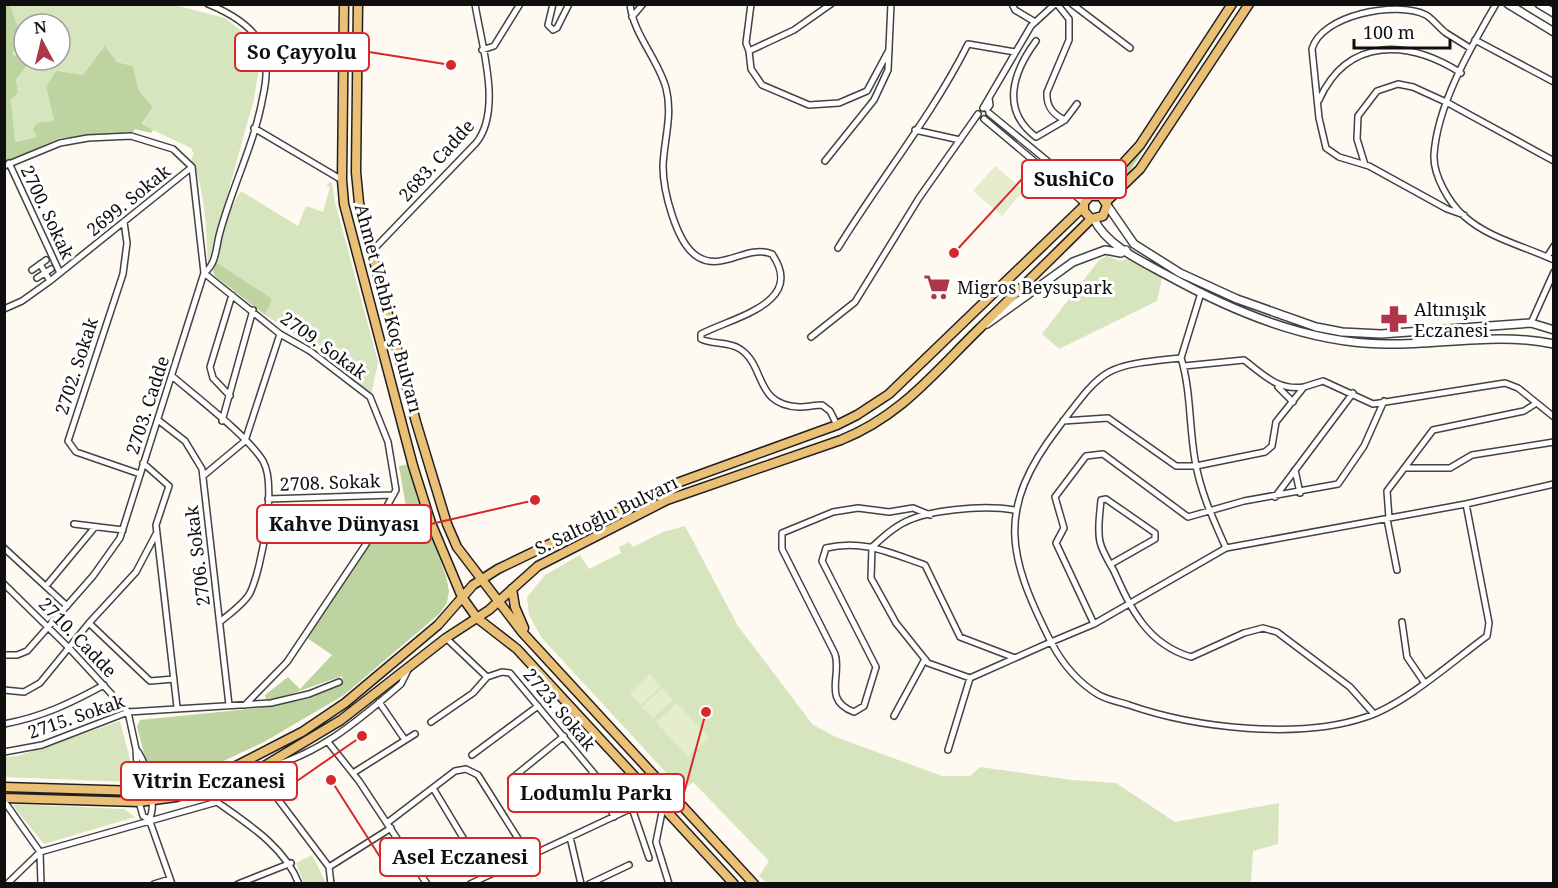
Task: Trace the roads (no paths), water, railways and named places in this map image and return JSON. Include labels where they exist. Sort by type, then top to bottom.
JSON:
[{"type":"main road","name":"Ahmet Vehbi Koç Bulvarı","points":[[344,4],[342,180],[349,222],[419,487],[462,597],[477,618],[517,649],[734,884]]},
{"type":"main road","name":"Ahmet Vehbi Koç Bulvarı","points":[[358,4],[357,194],[416,422],[447,524],[461,553],[483,578],[531,642]]},
{"type":"main road","name":"S. Saltoğlu Bulvarı","points":[[4,786],[139,791],[195,781],[234,767],[316,723],[360,691],[438,625],[462,597],[483,578],[677,483],[837,425],[889,394],[1088,200],[1140,145],[1232,4]]},
{"type":"main road","name":"S. Saltoğlu Bulvarı","points":[[4,799],[151,801],[211,788],[256,770],[341,720],[408,670],[446,638],[500,601],[538,566],[667,500],[865,430],[893,413],[1092,219],[1103,216],[1107,204],[1140,169],[1249,4]]},
{"type":"main road","points":[[1092,219],[1088,200],[1101,196],[1107,204]]},
{"type":"main road","points":[[512,589],[518,617],[531,642],[754,884]]},
{"type":"street","points":[[204,273],[213,264],[226,209],[263,98],[265,54],[244,24],[222,9],[208,4]]},
{"type":"street","name":"2683. Cadde","points":[[372,251],[484,132],[490,100],[475,4]]},
{"type":"street","points":[[482,50],[494,46],[520,4]]},
{"type":"street","points":[[553,4],[548,25],[553,30],[557,28],[569,4]]},
{"type":"street","points":[[630,4],[632,17],[666,88],[670,127],[663,169],[674,225],[683,243],[695,255],[708,262],[721,262],[758,250],[772,254],[781,266],[782,281],[774,297],[763,306],[701,334],[701,339],[728,343],[741,349],[748,355],[762,387],[772,397],[783,404],[799,407],[822,405],[830,411],[837,425]]},
{"type":"street","points":[[632,17],[643,4]]},
{"type":"street","points":[[751,4],[746,43],[751,69],[762,85],[809,105],[839,103],[867,91],[889,50]]},
{"type":"street","points":[[749,51],[794,30],[831,4]]},
{"type":"street","points":[[825,161],[874,100],[888,70],[891,4]]},
{"type":"street","points":[[1012,4],[1015,10],[1035,22]]},
{"type":"street","points":[[981,117],[990,105],[989,98],[1015,52],[1035,22],[1056,4],[1068,19],[1069,40],[1047,92],[1047,101],[1052,112],[1065,120]]},
{"type":"street","points":[[1072,4],[1130,48]]},
{"type":"street","points":[[1464,215],[1452,202],[1437,173],[1434,157],[1440,124],[1470,48],[1496,4]]},
{"type":"street","points":[[1508,4],[1554,32]]},
{"type":"street","points":[[1539,4],[1554,14]]},
{"type":"street","points":[[1470,48],[1447,34],[1425,15],[1392,8],[1368,10],[1335,23],[1314,41],[1312,49],[1326,148],[1339,157],[1365,165],[1447,209],[1464,215],[1501,238],[1554,260]]},
{"type":"street","points":[[1475,40],[1554,82]]},
{"type":"street","points":[[1036,41],[1022,60],[1013,83],[1014,104],[1023,128],[1036,137],[1065,120],[1077,104]]},
{"type":"street","points":[[838,248],[945,88],[968,44],[1015,52]]},
{"type":"street","points":[[1318,102],[1333,76],[1354,59],[1370,52],[1406,49],[1439,60],[1461,73]]},
{"type":"street","points":[[1365,165],[1356,127],[1358,116],[1377,91],[1398,84],[1413,87],[1448,103],[1554,161]]},
{"type":"street","points":[[986,110],[1050,163],[1088,200]]},
{"type":"street","points":[[811,337],[855,302],[919,198],[960,140],[986,110]]},
{"type":"street","points":[[981,117],[1044,170],[1088,200]]},
{"type":"street","points":[[254,128],[342,180]]},
{"type":"street","points":[[915,130],[960,140]]},
{"type":"street","name":"2699. Sokak","points":[[4,309],[22,301],[50,281],[192,167],[173,149],[131,136],[74,139],[7,164]]},
{"type":"street","points":[[1044,170],[1050,163]]},
{"type":"street","name":"2700. Sokak","points":[[7,164],[60,273]]},
{"type":"street","name":"2703. Cadde","points":[[4,655],[17,655],[27,651],[49,628],[111,552],[123,530],[204,273],[192,167]]},
{"type":"street","points":[[1107,204],[1134,244],[1202,289],[1308,325],[1342,333],[1393,334],[1531,323],[1554,330]]},
{"type":"street","points":[[1092,219],[1098,229],[1126,250],[1202,289],[1305,335],[1403,344],[1503,337],[1554,344]]},
{"type":"street","name":"2702. Sokak","points":[[124,222],[127,243],[123,274],[68,441],[76,452],[140,474]]},
{"type":"street","points":[[1547,257],[1554,246]]},
{"type":"street","points":[[978,330],[1007,313],[1074,262],[1105,250],[1121,253],[1126,250]]},
{"type":"street","points":[[32,270],[46,260]]},
{"type":"street","points":[[40,264],[50,281]]},
{"type":"street","points":[[37,278],[51,269]]},
{"type":"street","points":[[1531,323],[1554,272]]},
{"type":"street","name":"2709. Sokak","points":[[204,273],[253,310],[280,334],[310,351],[370,397],[375,404],[388,442],[396,490],[393,495]]},
{"type":"street","points":[[1202,289],[1181,358],[1184,366],[1196,466],[1210,512],[1226,548]]},
{"type":"street","points":[[230,396],[213,378],[210,367],[232,295]]},
{"type":"street","points":[[222,421],[253,310]]},
{"type":"street","points":[[203,476],[245,441],[280,334]]},
{"type":"street","points":[[1181,358],[1128,363],[1109,370],[1093,382],[1027,473],[1014,510],[1016,556],[1022,578],[1051,642],[1064,666],[1099,695],[1165,718],[1224,727],[1294,728],[1331,725],[1374,714],[1424,682],[1487,636],[1489,623],[1466,504]]},
{"type":"street","points":[[1184,366],[1244,360],[1293,402]]},
{"type":"street","points":[[172,376],[245,441],[264,462],[268,500],[263,552],[249,595],[220,622]]},
{"type":"street","points":[[1277,386],[1291,389],[1323,381],[1373,404],[1505,383],[1518,388],[1554,417]]},
{"type":"street","points":[[1063,422],[1108,418],[1176,466],[1196,466],[1265,452],[1272,446],[1276,422],[1304,387]]},
{"type":"street","points":[[1275,497],[1353,393]]},
{"type":"street","points":[[1094,624],[1056,543],[1064,528],[1054,497],[1086,456],[1103,454],[1188,517],[1244,501],[1300,493],[1338,484],[1364,446],[1384,401]]},
{"type":"street","points":[[1397,570],[1388,519],[1387,491],[1433,430],[1524,411],[1536,404]]},
{"type":"street","name":"2706. Sokak","points":[[158,420],[184,441],[202,469],[229,705]]},
{"type":"street","points":[[1405,468],[1450,468],[1472,455],[1554,442]]},
{"type":"street","points":[[143,463],[169,486],[156,525],[177,707]]},
{"type":"street","points":[[1295,470],[1300,493]]},
{"type":"street","points":[[1014,510],[994,506],[930,515],[899,525],[872,547],[871,578],[896,623],[928,663],[970,678],[1094,624],[1226,548],[1466,504],[1554,484]]},
{"type":"street","points":[[245,705],[287,662],[366,544],[393,495]]},
{"type":"street","name":"2708. Sokak","points":[[268,500],[393,495]]},
{"type":"street","points":[[1111,564],[1155,539],[1155,533],[1106,499],[1101,500],[1100,542],[1140,624],[1163,643],[1191,657],[1244,633],[1263,628],[1277,632],[1350,687],[1374,714]]},
{"type":"street","points":[[930,515],[913,508],[889,512],[858,508],[833,512],[782,533],[782,549],[835,654],[838,664],[833,681],[837,700],[843,708],[854,712],[864,706],[876,667],[822,561],[826,548],[846,543],[872,547],[925,565],[960,636],[1015,658]]},
{"type":"street","points":[[74,524],[123,530]]},
{"type":"street","points":[[46,586],[95,527]]},
{"type":"street","points":[[4,690],[24,692],[32,688],[70,649],[136,572],[157,532]]},
{"type":"street","points":[[4,548],[67,606]]},
{"type":"street","name":"2710. Cadde","points":[[4,584],[70,649],[128,712]]},
{"type":"street","points":[[1402,621],[1407,657],[1424,682]]},
{"type":"street","points":[[90,623],[150,681],[174,679]]},
{"type":"street","points":[[431,722],[473,693],[487,677],[446,638]]},
{"type":"street","points":[[894,717],[925,659]]},
{"type":"street","points":[[331,884],[328,867],[256,770],[284,765],[328,742],[401,684],[408,670]]},
{"type":"street","name":"2723. Sokak","points":[[487,677],[502,672],[510,674],[593,773],[614,817]]},
{"type":"street","points":[[948,750],[970,678]]},
{"type":"street","name":"2715. Sokak","points":[[4,752],[42,745],[128,712],[291,700],[339,682]]},
{"type":"street","points":[[4,724],[34,718],[64,707],[104,685]]},
{"type":"street","points":[[379,702],[405,740]]},
{"type":"street","points":[[472,755],[538,706]]},
{"type":"street","points":[[128,712],[136,749],[151,790],[152,814],[149,819]]},
{"type":"street","points":[[353,773],[415,734]]},
{"type":"street","points":[[511,779],[564,736]]},
{"type":"street","points":[[328,742],[353,773],[427,884]]},
{"type":"street","points":[[136,749],[138,802],[141,814],[149,819],[171,881],[154,884]]},
{"type":"street","points":[[328,867],[389,826],[455,771],[466,769],[478,775],[529,856]]},
{"type":"street","points":[[549,808],[593,773]]},
{"type":"street","points":[[433,788],[486,876]]},
{"type":"street","points":[[4,799],[40,852],[41,884]]},
{"type":"street","points":[[6,884],[40,852],[149,819],[217,802],[253,827],[291,863],[299,884]]},
{"type":"street","points":[[663,807],[656,842],[669,884]]},
{"type":"street","points":[[470,884],[632,808],[644,836],[649,858]]},
{"type":"street","points":[[570,837],[581,884]]},
{"type":"street","points":[[238,884],[291,863]]},
{"type":"street","points":[[589,884],[629,865]]},
{"type":"place","name":"So Çayyolu","points":[[451,65]]},
{"type":"place","name":"SushiCo","points":[[954,253]]},
{"type":"place","name":"Migros Beysupark","points":[[937,287]]},
{"type":"place","name":"Altınışık Eczanesi","points":[[1394,319]]},
{"type":"place","name":"Kahve Dünyası","points":[[535,500]]},
{"type":"place","name":"Lodumlu Parkı","points":[[706,712]]},
{"type":"place","name":"Vitrin Eczanesi","points":[[362,736]]},
{"type":"place","name":"Asel Eczanesi","points":[[331,780]]}]
